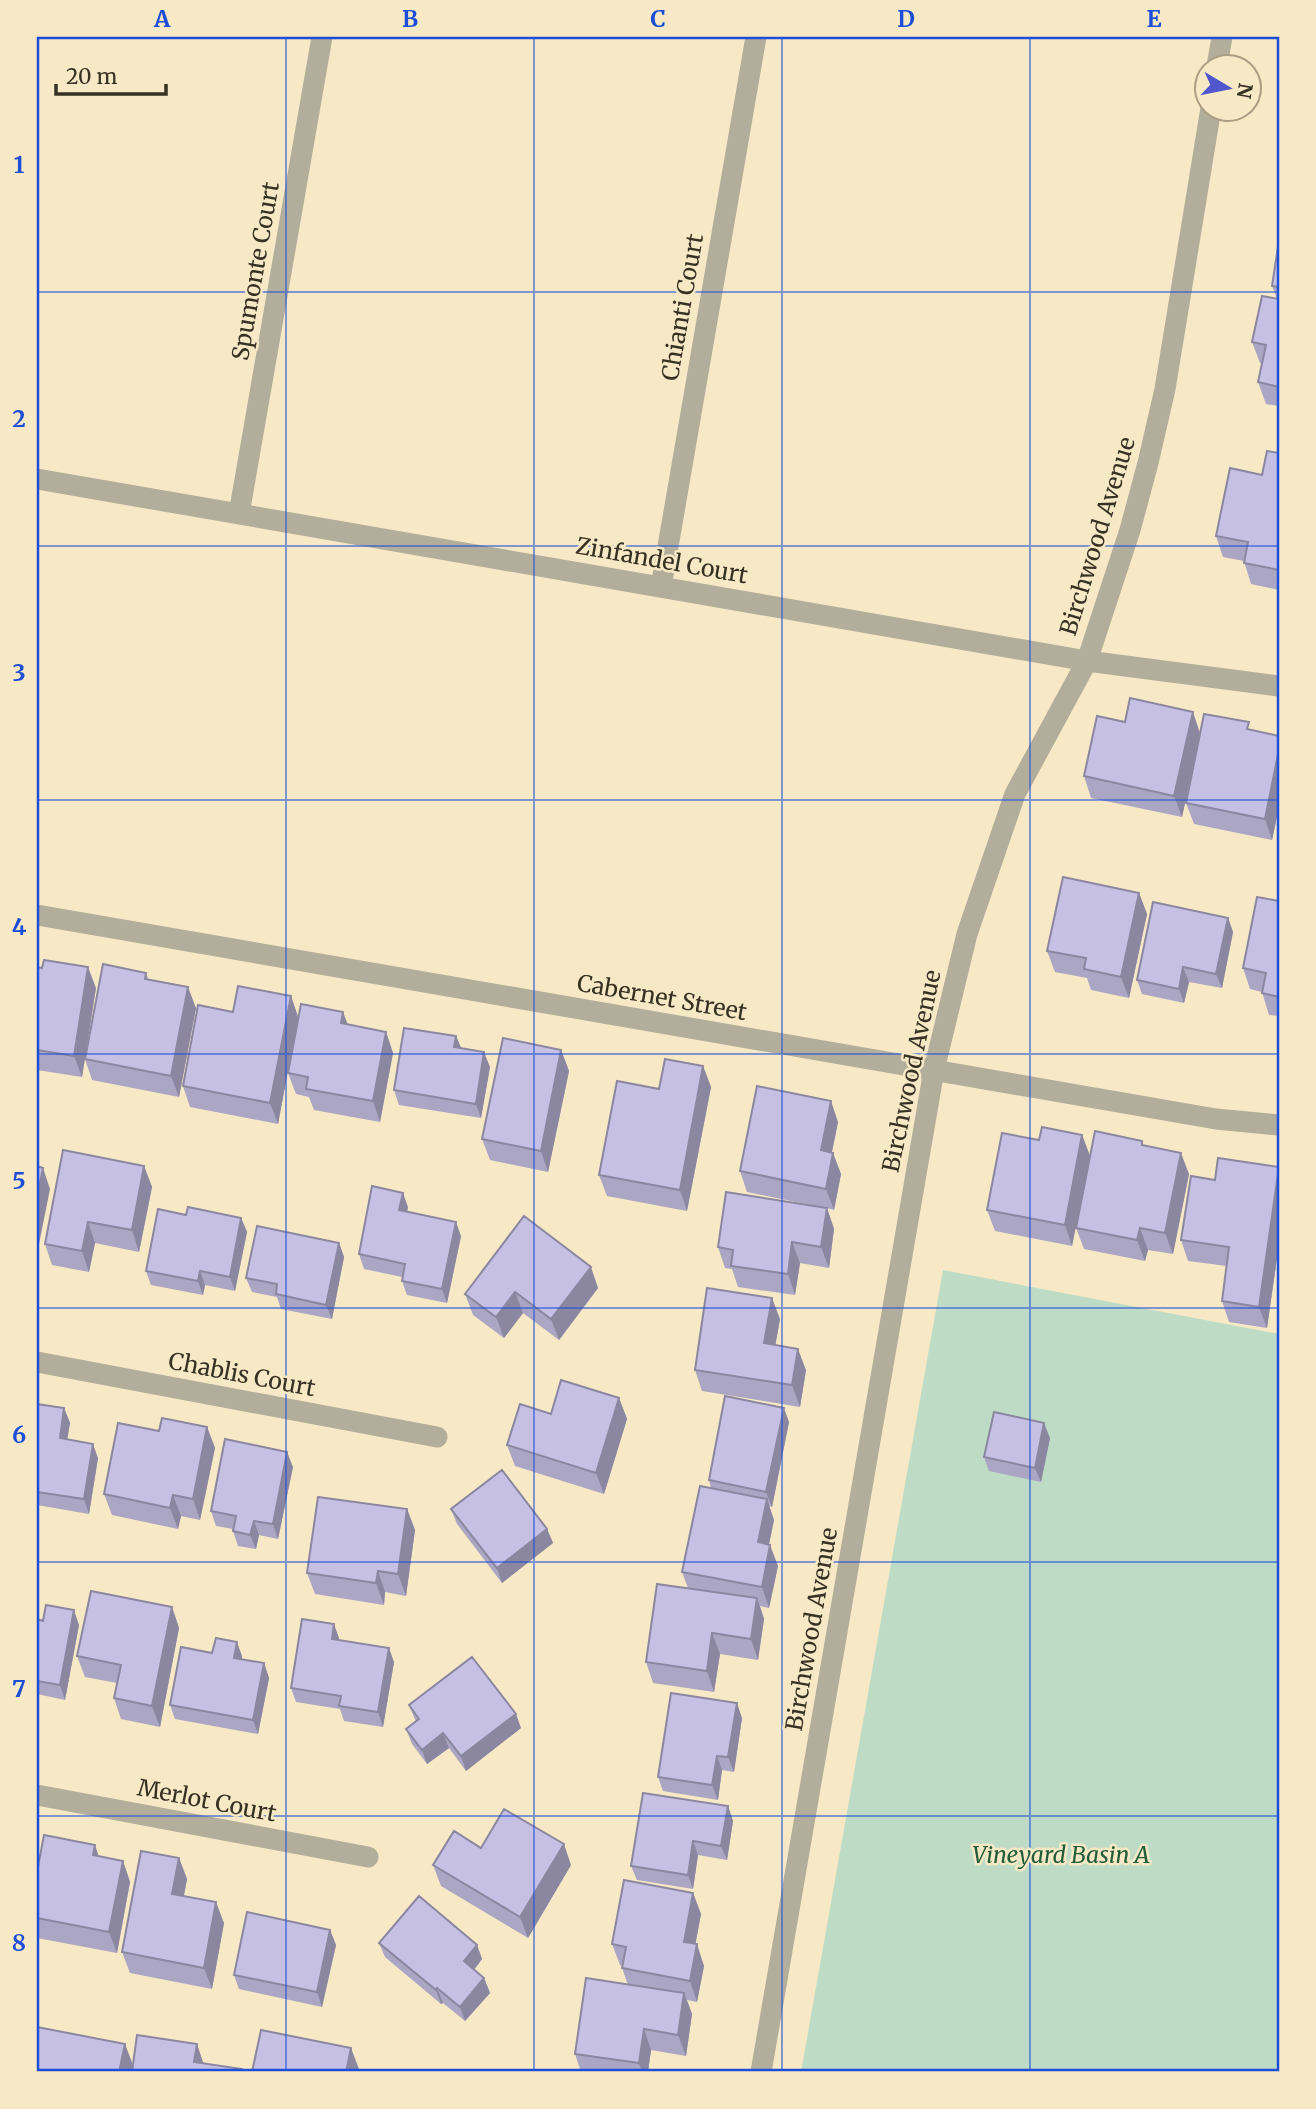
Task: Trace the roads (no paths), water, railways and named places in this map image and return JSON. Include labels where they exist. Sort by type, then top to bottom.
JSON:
[{"type":"street","name":"Spumonte Court","points":[[239,514],[322,37]]},
{"type":"street","name":"Chianti Court","points":[[661,587],[756,37]]},
{"type":"street","name":"Birchwood Avenue","points":[[761,2072],[934,1070],[967,934],[1015,794],[1087,661],[1130,530],[1163,401],[1208,122]]},
{"type":"street","name":"Zinfandel Court","points":[[37,479],[1087,661],[1279,686]]},
{"type":"street","name":"Cabernet Street","points":[[37,915],[1216,1119],[1279,1125]]},
{"type":"street","name":"Chablis Court","points":[[37,1362],[437,1437]]},
{"type":"street","name":"Merlot Court","points":[[37,1795],[368,1857]]},
{"type":"park label","name":"Vineyard Basin A","points":[[1061,1854]]}]
